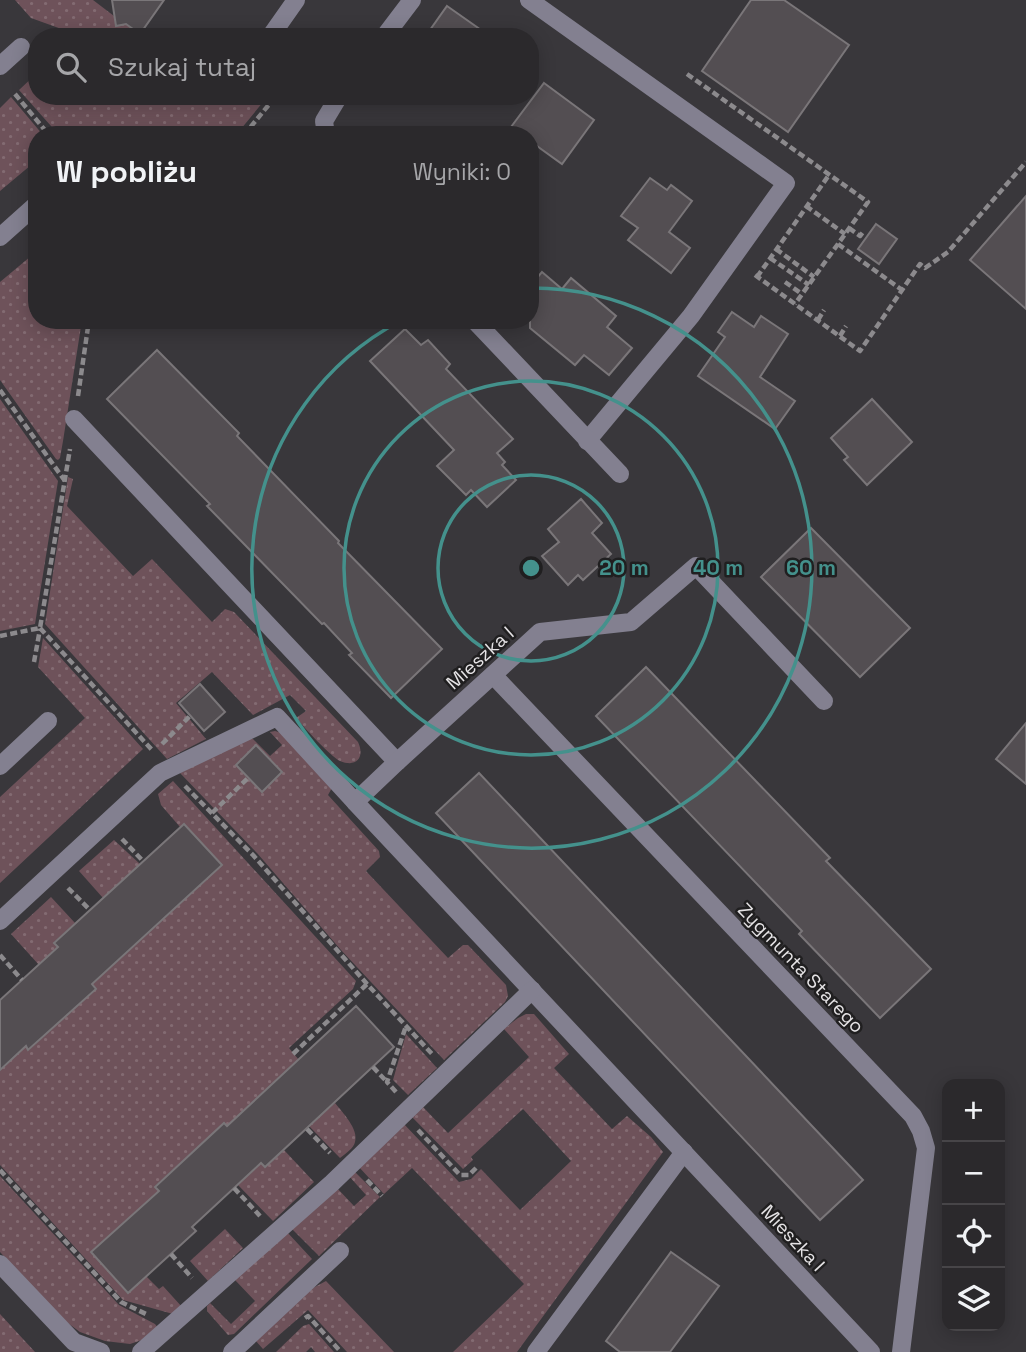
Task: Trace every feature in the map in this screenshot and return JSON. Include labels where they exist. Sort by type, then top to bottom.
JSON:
[{"type":"street","points":[[276,28],[296,0]]},
{"type":"street","points":[[391,28],[412,0]]},
{"type":"street","points":[[529,0],[786,183],[691,316],[587,441]]},
{"type":"street","points":[[0,66],[21,47]]},
{"type":"street","points":[[325,126],[324,121],[334,105]]},
{"type":"street","points":[[0,237],[28,212]]},
{"type":"street","points":[[482,329],[620,474]]},
{"type":"street","points":[[74,419],[397,762]]},
{"type":"street","name":"Mieszka I","points":[[824,701],[696,566],[631,622],[541,632],[355,802],[871,1352]]},
{"type":"street","name":"Zygmunta Starego","points":[[493,675],[913,1116],[926,1148],[901,1352]]},
{"type":"street","points":[[0,921],[160,773],[276,717],[355,802]]},
{"type":"street","points":[[0,766],[48,721]]},
{"type":"street","points":[[141,1352],[346,1170],[532,990]]},
{"type":"street","points":[[536,1352],[684,1152]]},
{"type":"street","points":[[232,1352],[340,1251]]},
{"type":"street","points":[[0,1264],[74,1342],[101,1352]]},
{"type":"path","points":[[687,74],[868,202],[795,304]]},
{"type":"path","points":[[15,94],[42,126]]},
{"type":"path","points":[[251,126],[269,105]]},
{"type":"path","points":[[829,175],[756,276],[860,351],[920,264],[925,268],[947,252],[1026,162]]},
{"type":"path","points":[[782,188],[845,234]]},
{"type":"path","points":[[849,228],[860,236],[864,230]]},
{"type":"path","points":[[838,244],[902,290]]},
{"type":"path","points":[[776,249],[814,277]]},
{"type":"path","points":[[770,258],[808,285]]},
{"type":"path","points":[[788,271],[794,262]]},
{"type":"path","points":[[785,282],[802,294]]},
{"type":"path","points":[[818,320],[824,310]]},
{"type":"path","points":[[839,336],[846,326]]},
{"type":"path","points":[[34,662],[88,329]]},
{"type":"path","points":[[0,390],[65,481]]},
{"type":"path","points":[[0,636],[40,628]]},
{"type":"path","points":[[40,628],[153,752],[191,715]]},
{"type":"path","points":[[169,769],[253,855],[405,1026],[449,1071]]},
{"type":"path","points":[[212,813],[248,778]]},
{"type":"path","points":[[0,955],[22,980]]},
{"type":"path","points":[[293,1054],[367,984]]},
{"type":"path","points":[[387,1082],[405,1026]]},
{"type":"path","points":[[373,1067],[460,1175],[468,1175],[478,1166]]},
{"type":"path","points":[[307,1129],[346,1170]]},
{"type":"path","points":[[0,1170],[121,1302],[170,1326]]},
{"type":"path","points":[[234,1188],[276,1233]]},
{"type":"path","points":[[298,1325],[308,1315],[341,1352]]},
{"type":"shaded area","points":[[15,0],[93,0],[114,16],[116,26],[126,24],[131,28],[59,28],[31,18]]},
{"type":"shaded area","points":[[28,82],[28,100],[19,90]]},
{"type":"shaded area","points":[[11,97],[35,126],[28,126],[28,168],[0,191],[0,108]]},
{"type":"shaded area","points":[[32,105],[261,105],[243,126],[51,126]]},
{"type":"shaded area","points":[[28,259],[28,329],[81,329],[58,460],[0,380],[0,282]]},
{"type":"shaded area","points":[[0,399],[58,481],[35,624],[0,631]]},
{"type":"shaded area","points":[[68,477],[73,479],[67,506],[133,576],[152,559],[212,622],[225,609],[234,612],[358,742],[361,752],[358,760],[351,763],[340,761],[324,748],[296,718],[306,711],[290,695],[253,715],[212,672],[176,703],[206,739],[167,759],[45,624]]},
{"type":"shaded area","points":[[43,638],[143,749],[0,883],[0,797],[85,718],[38,667]]},
{"type":"shaded area","points":[[270,732],[282,733],[333,786],[328,795],[379,851],[380,857],[366,871],[448,958],[463,945],[468,945],[506,985],[508,996],[505,1002],[444,1060],[341,950],[257,853],[180,773],[243,739],[253,739],[270,756],[282,745]]},
{"type":"shaded area","points":[[173,781],[356,981],[353,989],[289,1048],[299,1060],[227,1126],[224,1123],[155,1186],[159,1191],[91,1252],[127,1293],[146,1276],[159,1289],[163,1286],[182,1307],[173,1314],[123,1300],[0,1165],[0,1070],[26,1046],[29,1050],[95,989],[92,984],[222,865],[184,824],[180,827],[161,805],[158,794]]},
{"type":"shaded area","points":[[114,840],[140,864],[103,898],[79,871]]},
{"type":"shaded area","points":[[51,897],[75,923],[54,942],[58,947],[39,965],[11,934]]},
{"type":"shaded area","points":[[526,1014],[534,1014],[569,1054],[554,1068],[612,1129],[627,1116],[651,1137],[663,1152],[517,1352],[453,1352],[524,1284],[412,1168],[384,1194],[358,1166],[403,1123],[459,1182],[471,1179],[481,1169],[520,1210],[571,1161],[523,1109],[471,1157],[473,1160],[463,1169],[412,1117],[423,1107],[448,1133],[529,1057],[504,1029]]},
{"type":"shaded area","points":[[406,1034],[437,1068],[408,1095],[393,1080]]},
{"type":"shaded area","points":[[335,1103],[349,1121],[356,1137],[353,1146],[340,1158],[309,1126]]},
{"type":"shaded area","points":[[284,1150],[314,1182],[273,1221],[238,1185],[261,1163],[266,1167]]},
{"type":"shaded area","points":[[353,1170],[380,1197],[319,1256],[292,1229],[336,1187],[354,1206],[366,1195],[348,1175]]},
{"type":"shaded area","points":[[0,1176],[119,1305],[158,1328],[145,1339],[130,1344],[105,1341],[80,1332],[61,1318],[0,1252]]},
{"type":"shaded area","points":[[225,1229],[243,1248],[208,1281],[190,1261]]},
{"type":"shaded area","points":[[287,1232],[312,1259],[234,1334],[228,1335],[207,1311],[207,1306],[210,1303],[231,1324],[255,1301],[235,1280]]},
{"type":"shaded area","points":[[326,1281],[394,1352],[347,1352],[308,1310],[263,1349],[255,1340],[311,1289]]},
{"type":"shaded area","points":[[0,1314],[35,1352],[0,1352]]},
{"type":"shaded area","points":[[309,1324],[334,1352],[315,1352],[311,1347],[306,1352],[276,1352],[303,1326]]},
{"type":"building","points":[[112,0],[164,0],[144,28],[132,28],[126,24],[116,26]]},
{"type":"building","points":[[751,0],[784,0],[849,45],[788,132],[702,71]]},
{"type":"building","points":[[447,6],[478,28],[431,28]]},
{"type":"building","points":[[544,83],[594,120],[562,164],[539,147],[539,126],[512,126],[528,105],[539,105],[539,90]]},
{"type":"building","points":[[650,178],[667,190],[671,185],[692,201],[669,232],[690,248],[671,273],[628,240],[638,228],[621,216]]},
{"type":"building","points":[[1026,196],[1026,309],[970,260]]},
{"type":"building","points":[[876,224],[897,239],[879,264],[858,249]]},
{"type":"building","points":[[542,272],[562,289],[571,278],[616,316],[607,327],[632,348],[609,375],[584,355],[575,365],[531,329],[539,329],[539,276]]},
{"type":"building","points":[[732,312],[754,327],[761,316],[788,334],[760,377],[795,401],[775,429],[698,376],[725,337],[718,332]]},
{"type":"building","points":[[405,329],[421,345],[428,340],[450,364],[446,369],[513,439],[497,453],[505,462],[502,465],[516,480],[487,507],[471,490],[466,495],[437,466],[454,450],[370,361]]},
{"type":"building","points":[[157,350],[239,433],[237,436],[339,541],[338,543],[442,649],[391,698],[349,655],[352,653],[324,623],[322,624],[207,506],[210,504],[107,399]]},
{"type":"building","points":[[872,399],[912,442],[867,485],[844,460],[848,457],[831,438]]},
{"type":"building","points":[[581,499],[602,523],[592,533],[611,554],[583,580],[578,575],[568,585],[542,556],[559,542],[548,529]]},
{"type":"building","points":[[811,528],[910,628],[860,677],[761,577]]},
{"type":"building","points":[[646,667],[830,858],[826,861],[931,969],[880,1018],[799,934],[802,931],[596,716]]},
{"type":"building","points":[[200,684],[225,712],[204,731],[179,703]]},
{"type":"building","points":[[1026,723],[1026,784],[996,759]]},
{"type":"building","points":[[256,745],[282,772],[262,792],[236,765]]},
{"type":"building","points":[[479,773],[863,1180],[820,1220],[436,813]]},
{"type":"building","points":[[184,824],[222,865],[92,984],[96,989],[28,1050],[26,1046],[0,1070],[0,1000],[58,947],[54,943]]},
{"type":"building","points":[[356,1006],[394,1047],[265,1167],[261,1163],[192,1227],[196,1231],[128,1293],[91,1252],[159,1191],[155,1187],[224,1123],[227,1126]]},
{"type":"building","points":[[671,1252],[719,1286],[670,1352],[620,1352],[606,1341]]}]
